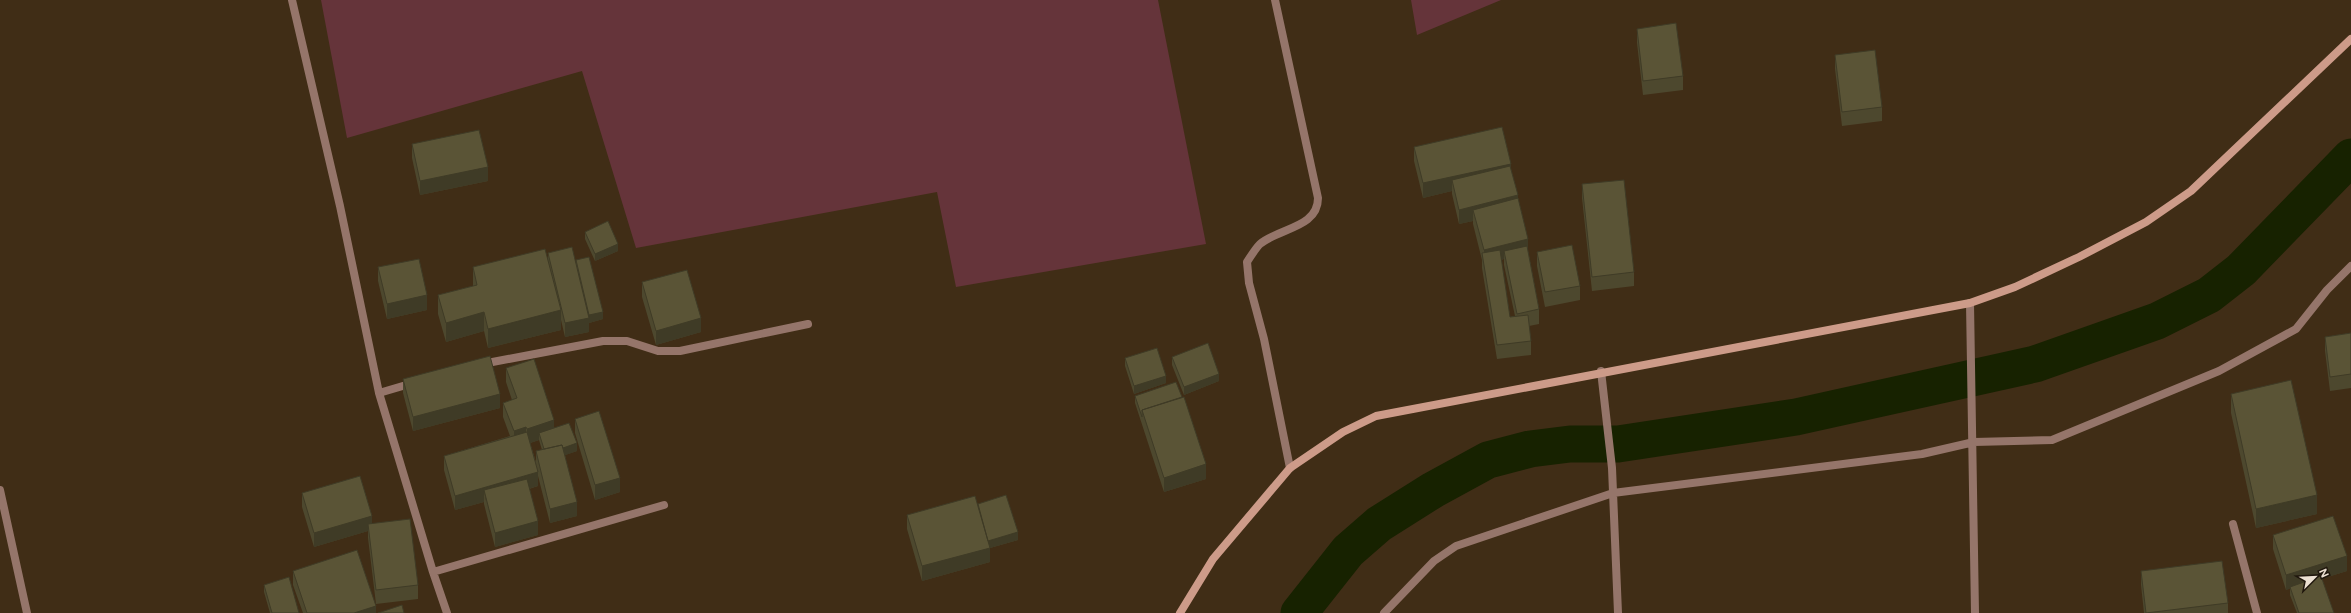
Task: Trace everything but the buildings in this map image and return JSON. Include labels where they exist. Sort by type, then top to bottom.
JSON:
[{"type":"street","points":[[292,0],[340,206],[379,393],[433,572],[447,613]]},
{"type":"street","points":[[1274,0],[1318,198],[1318,209],[1312,217],[1261,244],[1247,262],[1249,284],[1264,339],[1290,468]]},
{"type":"street","points":[[1180,613],[1214,559],[1290,468],[1343,432],[1376,416],[1601,371],[1970,303],[2015,286],[2079,257],[2146,222],[2191,191],[2351,39]]},
{"type":"street","points":[[1384,613],[1434,561],[1456,546],[1613,493],[1922,454],[1974,442],[2052,440],[2219,371],[2296,329],[2327,290],[2351,266]]},
{"type":"street","points":[[1970,303],[1974,442],[1975,613]]},
{"type":"street","points":[[474,366],[603,341],[627,341],[658,351],[680,351],[808,324]]},
{"type":"street","points":[[1601,371],[1612,468],[1618,613]]},
{"type":"street","points":[[379,393],[423,380]]},
{"type":"street","points":[[0,490],[27,613]]},
{"type":"street","points":[[433,572],[664,505]]},
{"type":"street","points":[[2233,524],[2257,613]]},
{"type":"shaded area","points":[[321,0],[1158,0],[1206,244],[956,287],[937,192],[636,248],[582,71],[347,138]]},
{"type":"shaded area","points":[[1411,0],[1501,0],[1417,35]]},
{"type":"waterway","points":[[1299,613],[1348,551],[1379,524],[1433,490],[1488,460],[1530,449],[1570,444],[1618,444],[1796,417],[2035,364],[2157,321],[2209,295],[2241,270],[2351,157]]}]
